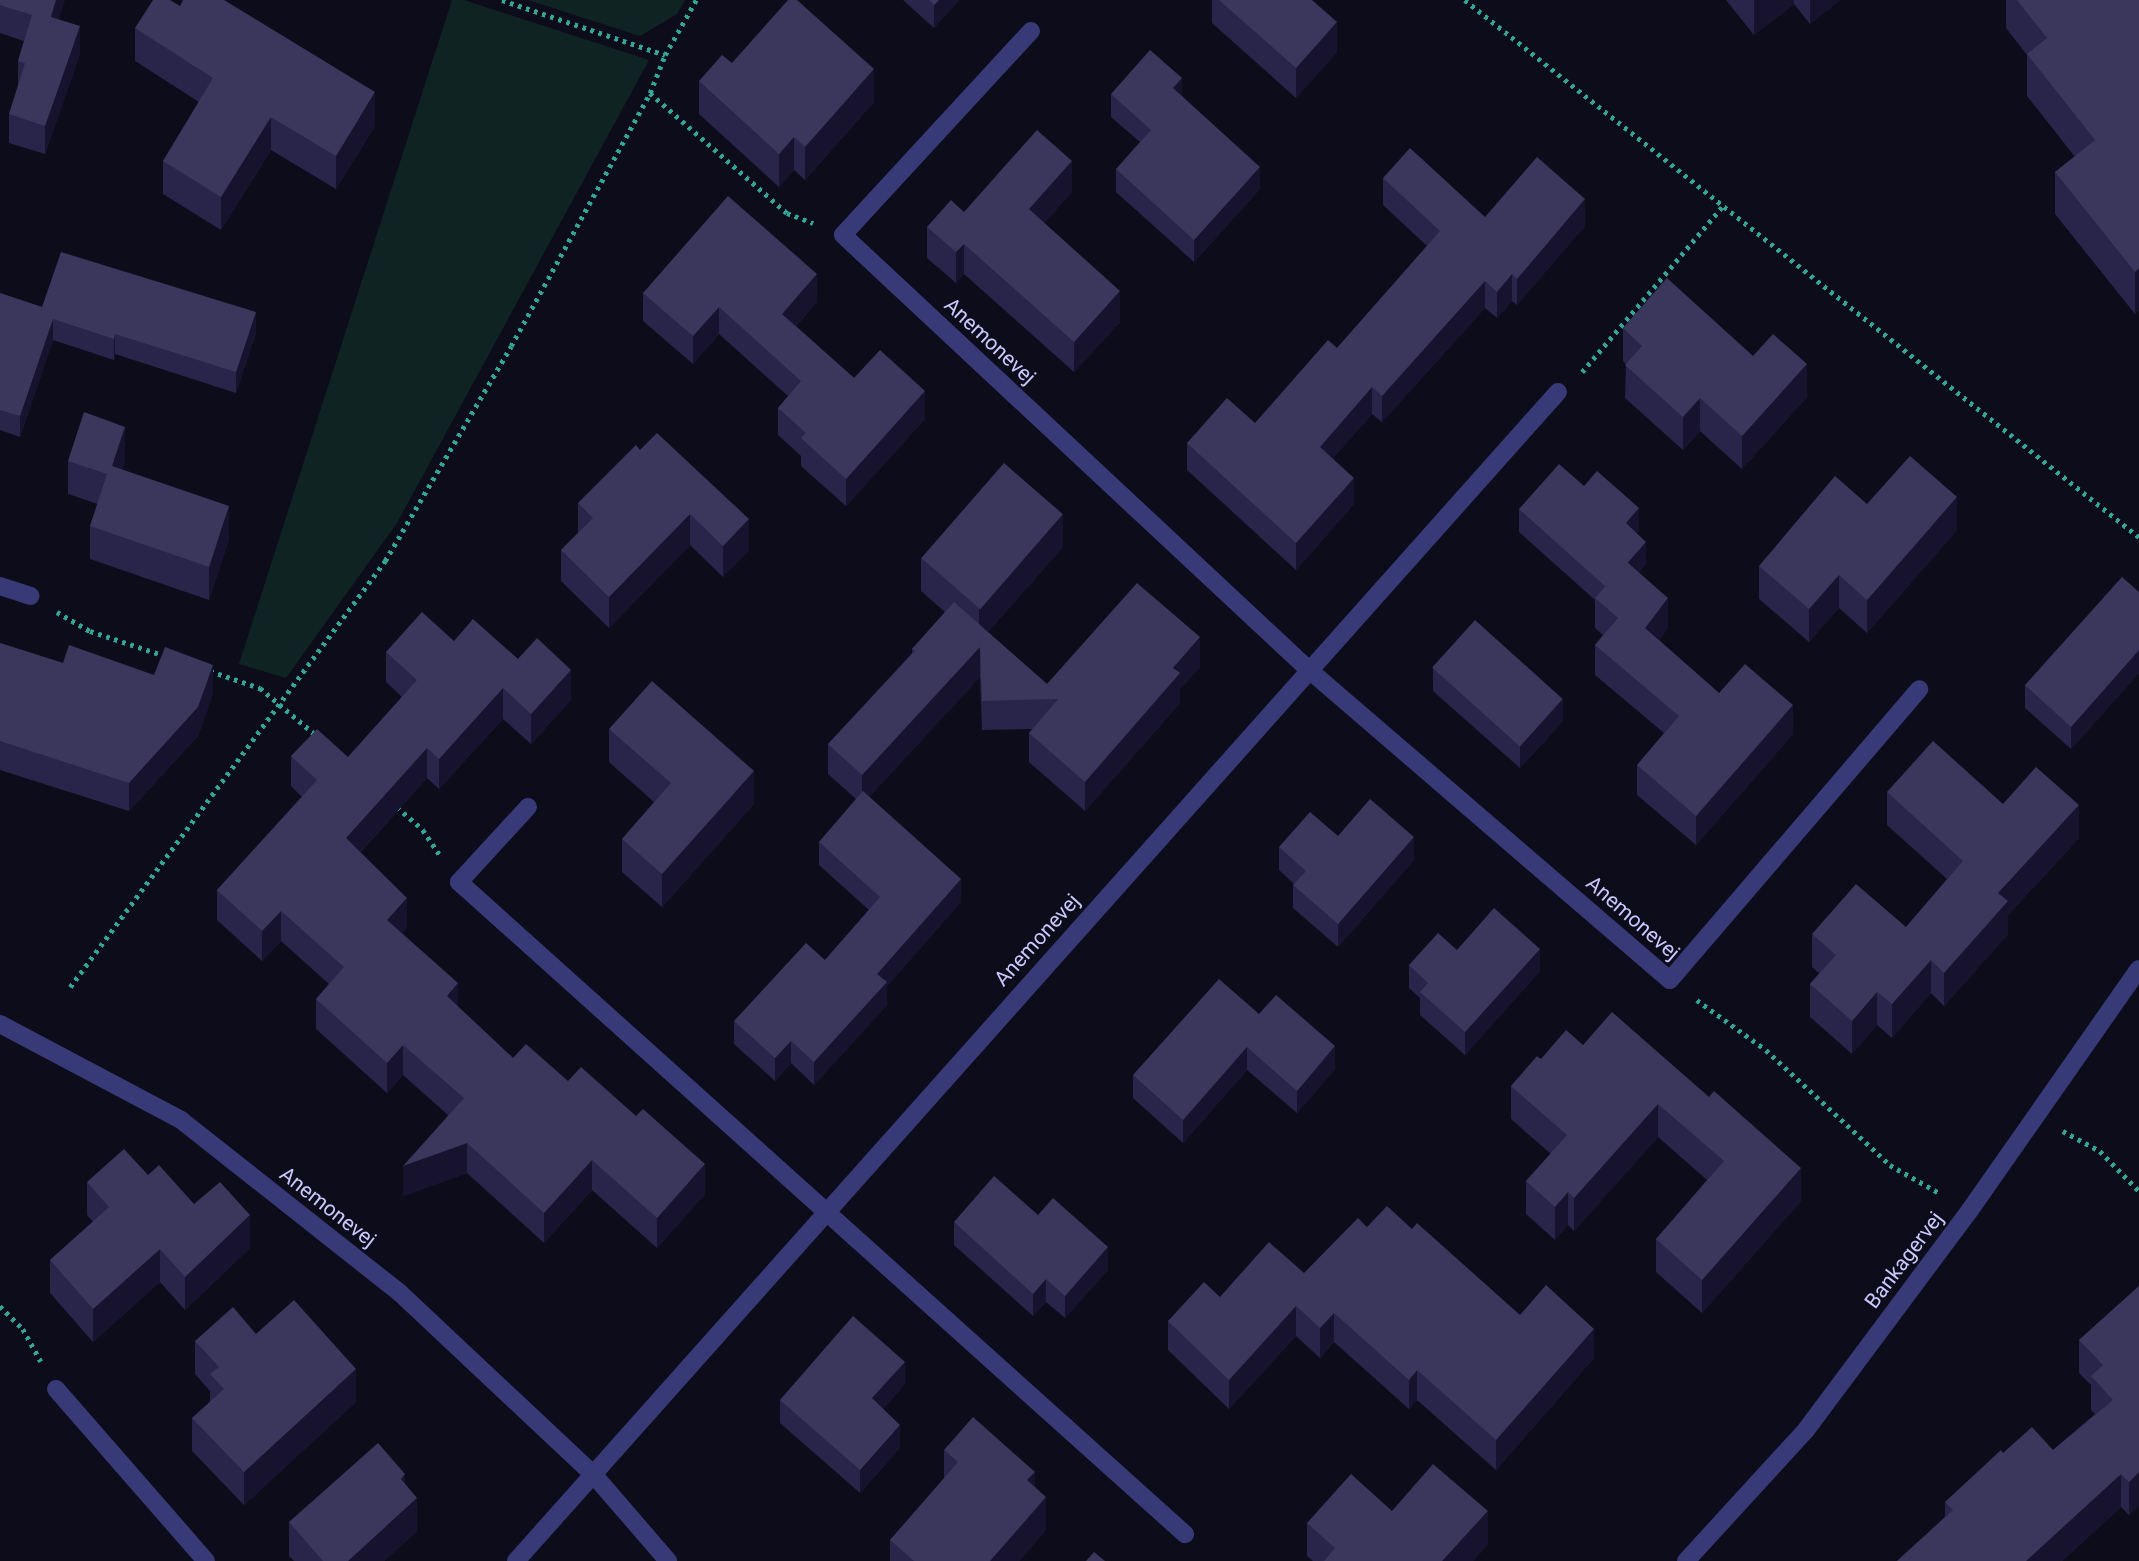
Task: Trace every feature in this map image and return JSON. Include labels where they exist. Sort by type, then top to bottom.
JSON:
[{"type":"street","points":[[843,235],[1031,31]]},
{"type":"street","name":"Anemonevej","points":[[843,235],[1308,668],[1670,980],[1919,689]]},
{"type":"street","name":"Anemonevej","points":[[516,1561],[1308,668],[1558,393]]},
{"type":"street","points":[[0,586],[30,596]]},
{"type":"street","points":[[528,807],[459,882],[1185,1534]]},
{"type":"street","name":"Bankagervej","points":[[1686,1561],[1806,1430],[1969,1210],[2139,969]]},
{"type":"street","name":"Anemonevej","points":[[0,1024],[181,1120],[400,1293],[593,1474],[668,1561]]},
{"type":"street","points":[[56,1389],[206,1561]]},
{"type":"path","points":[[502,0],[665,55]]},
{"type":"path","points":[[70,987],[385,561],[511,346],[650,93],[665,55],[696,0]]},
{"type":"path","points":[[1465,0],[2139,537]]},
{"type":"path","points":[[650,93],[788,213],[843,235]]},
{"type":"path","points":[[1558,393],[1586,368],[1722,207]]},
{"type":"path","points":[[30,596],[90,631],[169,657]]},
{"type":"path","points":[[208,671],[260,688],[322,740]]},
{"type":"path","points":[[393,803],[423,830],[459,882]]},
{"type":"path","points":[[1670,980],[1766,1050],[1890,1165],[1969,1210]]},
{"type":"path","points":[[2034,1116],[2101,1151],[2139,1191]]},
{"type":"path","points":[[0,1306],[23,1329],[56,1389]]},
{"type":"green space","points":[[452,0],[464,0],[649,60],[397,523],[286,678],[239,664]]},
{"type":"green space","points":[[528,0],[685,0],[677,14],[640,36]]},
{"type":"building","points":[[0,0],[56,0],[51,17],[80,26],[45,126],[9,114],[25,63],[18,61],[32,15],[0,5]]},
{"type":"building","points":[[153,0],[170,0],[180,6],[183,0],[224,0],[375,92],[336,156],[271,117],[221,197],[163,161],[213,78],[135,28]]},
{"type":"building","points":[[788,0],[797,0],[874,69],[805,147],[794,137],[779,154],[699,81],[722,55],[732,63]]},
{"type":"building","points":[[1219,0],[1312,0],[1337,22],[1296,68]]},
{"type":"building","points":[[2017,0],[2139,0],[2139,268],[2135,272],[2055,172],[2095,140],[2027,54],[2047,38]]},
{"type":"building","points":[[1150,50],[1182,78],[1173,88],[1260,167],[1194,240],[1116,169],[1151,130],[1111,94]]},
{"type":"building","points":[[1037,130],[1072,161],[1029,209],[1120,291],[1074,342],[964,244],[956,252],[927,227],[951,200],[964,212]]},
{"type":"building","points":[[1410,148],[1485,217],[1537,157],[1585,199],[1517,279],[1512,274],[1497,292],[1485,281],[1382,396],[1372,387],[1320,447],[1354,478],[1296,543],[1187,443],[1227,398],[1255,423],[1328,340],[1337,348],[1440,231],[1383,178]]},
{"type":"building","points":[[728,196],[817,274],[782,314],[854,378],[880,350],[925,391],[846,479],[801,438],[806,433],[778,408],[801,381],[719,307],[693,336],[643,293]]},
{"type":"building","points":[[61,252],[256,312],[236,372],[115,334],[114,339],[53,319],[20,416],[0,410],[0,293],[42,307]]},
{"type":"building","points":[[1667,278],[1753,356],[1773,334],[1807,364],[1742,436],[1700,398],[1683,417],[1625,365],[1642,346],[1623,328]]},
{"type":"building","points":[[84,412],[125,427],[112,466],[229,506],[209,567],[90,526],[107,474],[68,461]]},
{"type":"building","points":[[657,433],[749,519],[723,546],[690,514],[609,597],[561,550],[593,518],[578,503],[636,445],[640,450]]},
{"type":"building","points":[[1910,456],[1957,497],[1867,600],[1839,575],[1809,609],[1759,566],[1835,476],[1867,504]]},
{"type":"building","points":[[1004,463],[1063,514],[980,609],[921,558]]},
{"type":"building","points":[[1559,464],[1584,486],[1597,471],[1639,508],[1626,523],[1646,542],[1606,587],[1519,509]]},
{"type":"building","points":[[1627,562],[1668,598],[1645,628],[1719,693],[1745,664],[1793,705],[1696,816],[1637,765],[1679,716],[1595,645],[1618,618],[1595,598]]},
{"type":"building","points":[[2122,577],[2139,592],[2139,650],[2071,727],[2025,685]]},
{"type":"building","points":[[1137,583],[1200,637],[1173,668],[1180,673],[1085,782],[1029,733],[1058,699],[982,701],[980,647],[862,775],[828,744],[915,651],[912,649],[954,602],[1047,684]]},
{"type":"building","points":[[422,612],[454,641],[473,619],[518,659],[537,638],[571,670],[531,714],[503,688],[439,759],[427,748],[346,838],[407,898],[387,920],[458,983],[447,996],[513,1058],[526,1044],[568,1081],[581,1067],[636,1116],[643,1109],[705,1164],[657,1218],[592,1160],[544,1213],[467,1143],[403,1166],[464,1098],[403,1045],[387,1063],[316,999],[344,967],[281,911],[262,931],[217,890],[317,780],[291,756],[317,729],[348,757],[417,680],[386,652]]},
{"type":"building","points":[[1475,620],[1563,699],[1520,747],[1432,668]]},
{"type":"building","points":[[0,643],[63,663],[69,645],[154,675],[165,647],[213,665],[198,707],[129,783],[0,741]]},
{"type":"building","points":[[652,681],[754,771],[662,874],[622,839],[671,783],[609,729]]},
{"type":"building","points":[[1933,741],[2003,804],[2036,767],[2079,805],[1998,893],[2008,901],[1944,973],[1931,960],[1892,1004],[1877,992],[1852,1021],[1810,984],[1836,955],[1812,934],[1856,884],[1906,927],[1963,861],[1887,792]]},
{"type":"building","points":[[863,791],[961,879],[877,974],[887,982],[814,1062],[791,1041],[775,1058],[734,1021],[806,943],[825,960],[880,897],[819,842]]},
{"type":"building","points":[[1370,799],[1414,837],[1338,924],[1293,885],[1306,871],[1279,847],[1310,812],[1338,836]]},
{"type":"building","points":[[1494,908],[1540,949],[1465,1032],[1420,992],[1428,983],[1409,965],[1438,933],[1457,950]]},
{"type":"building","points":[[1219,979],[1259,1014],[1276,995],[1335,1046],[1297,1091],[1247,1047],[1183,1120],[1133,1075]]},
{"type":"building","points":[[1612,1012],[1709,1097],[1714,1091],[1801,1168],[1702,1280],[1656,1239],[1724,1161],[1658,1104],[1574,1198],[1568,1192],[1555,1207],[1526,1181],[1567,1135],[1511,1086],[1537,1056],[1541,1059],[1566,1030],[1583,1045]]},
{"type":"building","points":[[124,1149],[148,1175],[159,1165],[194,1204],[220,1182],[250,1215],[185,1277],[160,1249],[93,1309],[50,1260],[109,1207],[87,1182]]},
{"type":"building","points":[[994,1176],[1038,1215],[1053,1198],[1108,1247],[1065,1296],[1046,1279],[1033,1294],[954,1222]]},
{"type":"building","points":[[1387,1206],[1412,1229],[1417,1223],[1520,1315],[1546,1285],[1594,1329],[1496,1440],[1417,1370],[1409,1380],[1334,1313],[1320,1328],[1296,1306],[1229,1380],[1168,1321],[1204,1282],[1220,1297],[1269,1242],[1304,1273],[1358,1218],[1367,1227]]},
{"type":"building","points":[[2139,1286],[2139,1472],[2129,1482],[2121,1474],[2026,1561],[1897,1561],[1953,1510],[1945,1502],[2001,1450],[2003,1453],[2032,1427],[2053,1450],[2113,1400],[2091,1376],[2103,1365],[2079,1340]]},
{"type":"building","points":[[294,1300],[356,1369],[244,1472],[192,1418],[224,1389],[210,1374],[219,1367],[195,1341],[233,1307],[256,1334]]},
{"type":"building","points":[[853,1316],[905,1362],[872,1398],[900,1425],[860,1470],[780,1400]]},
{"type":"building","points":[[973,1417],[1035,1472],[1027,1480],[1046,1497],[990,1561],[914,1561],[890,1540],[958,1462],[944,1450]]},
{"type":"building","points":[[378,1443],[405,1474],[401,1479],[417,1498],[348,1561],[323,1561],[289,1522]]},
{"type":"building","points":[[1433,1464],[1488,1511],[1442,1561],[1324,1561],[1335,1548],[1307,1523],[1351,1474],[1392,1511]]},
{"type":"building","points":[[1094,1552],[1105,1561],[1086,1561]]}]
